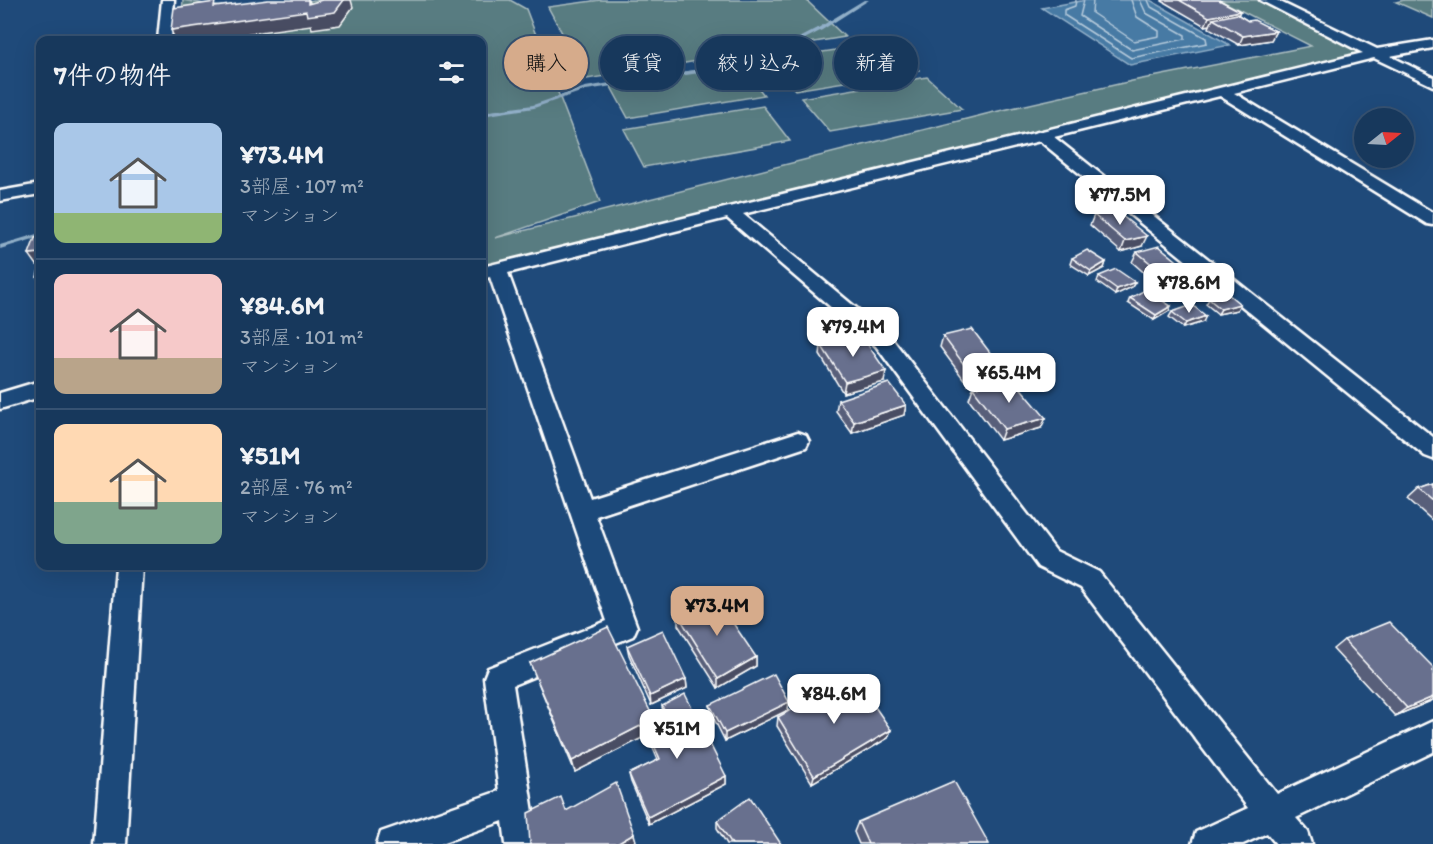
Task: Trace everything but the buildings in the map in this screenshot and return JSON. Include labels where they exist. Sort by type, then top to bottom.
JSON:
[{"type":"street","points":[[165,36],[168,0]]},
{"type":"street","points":[[1266,0],[1433,82]]},
{"type":"street","points":[[522,844],[498,678],[622,627],[582,512],[489,271],[1221,91],[1375,54],[1433,44]]},
{"type":"street","points":[[1221,91],[1433,220]]},
{"type":"street","points":[[1043,136],[1433,450]]},
{"type":"street","points":[[0,196],[36,190]]},
{"type":"street","points":[[730,212],[884,341],[1047,559],[1090,580],[1296,844]]},
{"type":"street","points":[[0,401],[36,390]]},
{"type":"street","points":[[582,512],[798,441]]},
{"type":"street","points":[[110,844],[129,570]]},
{"type":"street","points":[[1208,844],[1433,736]]},
{"type":"street","points":[[393,844],[515,801]]},
{"type":"green space","points":[[183,0],[238,10],[314,0],[510,0],[526,9],[536,36],[504,36],[504,90],[557,90],[600,202],[495,238],[990,113],[1132,81],[1311,46],[1220,0],[1266,0],[1370,51],[486,272],[486,36],[180,36]]},
{"type":"green space","points":[[600,0],[806,0],[844,36],[834,36],[834,39],[822,41],[822,36],[696,36],[696,61],[684,63],[684,36],[600,36],[600,77],[588,79],[588,36],[564,36],[548,7]]},
{"type":"green space","points":[[1433,0],[1433,18],[1396,2]]},
{"type":"green space","points":[[834,50],[834,84],[822,86],[822,52]]},
{"type":"green space","points":[[696,72],[696,90],[760,90],[764,95],[628,118],[613,90],[684,90],[684,74]]},
{"type":"green space","points":[[927,77],[962,109],[830,132],[801,98],[849,90],[918,90],[918,78]]},
{"type":"green space","points":[[763,106],[790,141],[644,167],[624,129]]},
{"type":"water","points":[[1086,0],[1150,0],[1230,45],[1130,65],[1042,8]]},
{"type":"waterway","points":[[486,113],[534,106],[585,89],[706,70],[766,57],[820,29],[867,0]]},
{"type":"waterway","points":[[0,247],[36,236]]}]
